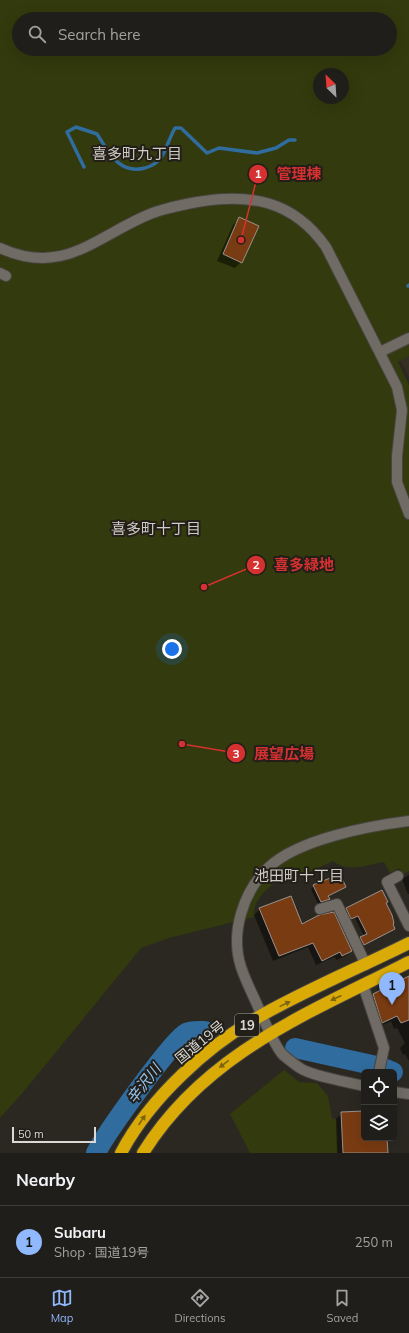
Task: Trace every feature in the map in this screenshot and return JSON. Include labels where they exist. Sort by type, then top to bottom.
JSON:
[{"type":"highway","name":"国道19号","points":[[121,1153],[148,1113],[184,1074],[223,1041],[262,1015],[409,943]]},
{"type":"highway","name":"19","points":[[143,1153],[166,1119],[192,1091],[220,1067],[271,1032],[409,962]]},
{"type":"street","points":[[0,248],[11,253],[31,257],[59,257],[79,251],[126,225],[150,214],[178,205],[230,198],[248,198],[264,201],[291,214],[318,236],[333,261],[397,387],[402,410],[404,441],[397,456],[397,482],[409,514]]},
{"type":"street","points":[[380,352],[409,338]]},
{"type":"street","points":[[361,1085],[302,1069],[282,1054],[262,1015],[241,966],[239,924],[243,905],[254,886],[270,866],[287,855],[318,842],[384,824],[409,821]]},
{"type":"street","points":[[398,876],[387,882],[409,926]]},
{"type":"street","points":[[320,909],[337,904],[366,965]]},
{"type":"street","points":[[363,985],[384,1048],[384,1054],[379,1069]]},
{"type":"street","points":[[397,1092],[409,1094]]},
{"type":"shaded area","points":[[409,356],[409,377],[400,360]]},
{"type":"green space","points":[[0,0],[409,0],[409,356],[398,362],[409,385],[409,871],[404,874],[399,868],[390,873],[384,862],[358,867],[345,867],[333,861],[288,882],[277,881],[264,892],[257,901],[254,917],[169,938],[141,948],[25,1090],[0,1118]]},
{"type":"green space","points":[[284,1070],[299,1082],[317,1083],[328,1096],[332,1118],[337,1120],[338,1153],[250,1153],[230,1114]]},
{"type":"building","points":[[239,217],[259,226],[242,263],[223,254]]},
{"type":"building","points":[[340,874],[346,887],[328,896],[330,899],[321,902],[313,885]]},
{"type":"building","points":[[382,890],[388,902],[386,903],[392,915],[395,929],[364,945],[360,937],[367,934],[358,916],[351,919],[346,908]]},
{"type":"building","points":[[291,896],[302,924],[319,915],[334,912],[352,951],[342,956],[340,952],[322,961],[313,943],[279,956],[259,908]]},
{"type":"building","points":[[409,976],[409,1020],[401,1023],[397,1016],[382,1023],[373,994]]},
{"type":"building","points":[[361,1111],[361,1141],[387,1141],[388,1153],[343,1153],[341,1112]]},
{"type":"waterway","points":[[84,167],[67,132],[76,127],[97,134],[115,160],[121,165],[136,169],[145,168],[159,161],[175,128],[181,128],[207,153],[219,148],[257,153],[276,148],[289,140],[295,140]]},
{"type":"waterway","name":"辛沢川","points":[[96,1153],[139,1089],[179,1039],[188,1032],[205,1031]]},
{"type":"waterway","name":"辛沢川","points":[[295,1048],[386,1069]]},
{"type":"place","name":"管理棟","points":[[241,240]]},
{"type":"place","name":"喜多緑地","points":[[204,587]]},
{"type":"place","name":"展望広場","points":[[182,744]]},
{"type":"place","name":"Subaru","points":[[392,1005]]},
{"type":"district","name":"喜多町九丁目","points":[[137,154]]},
{"type":"district","name":"喜多町十丁目","points":[[156,529]]},
{"type":"district","name":"池田町十丁目","points":[[299,876]]}]
